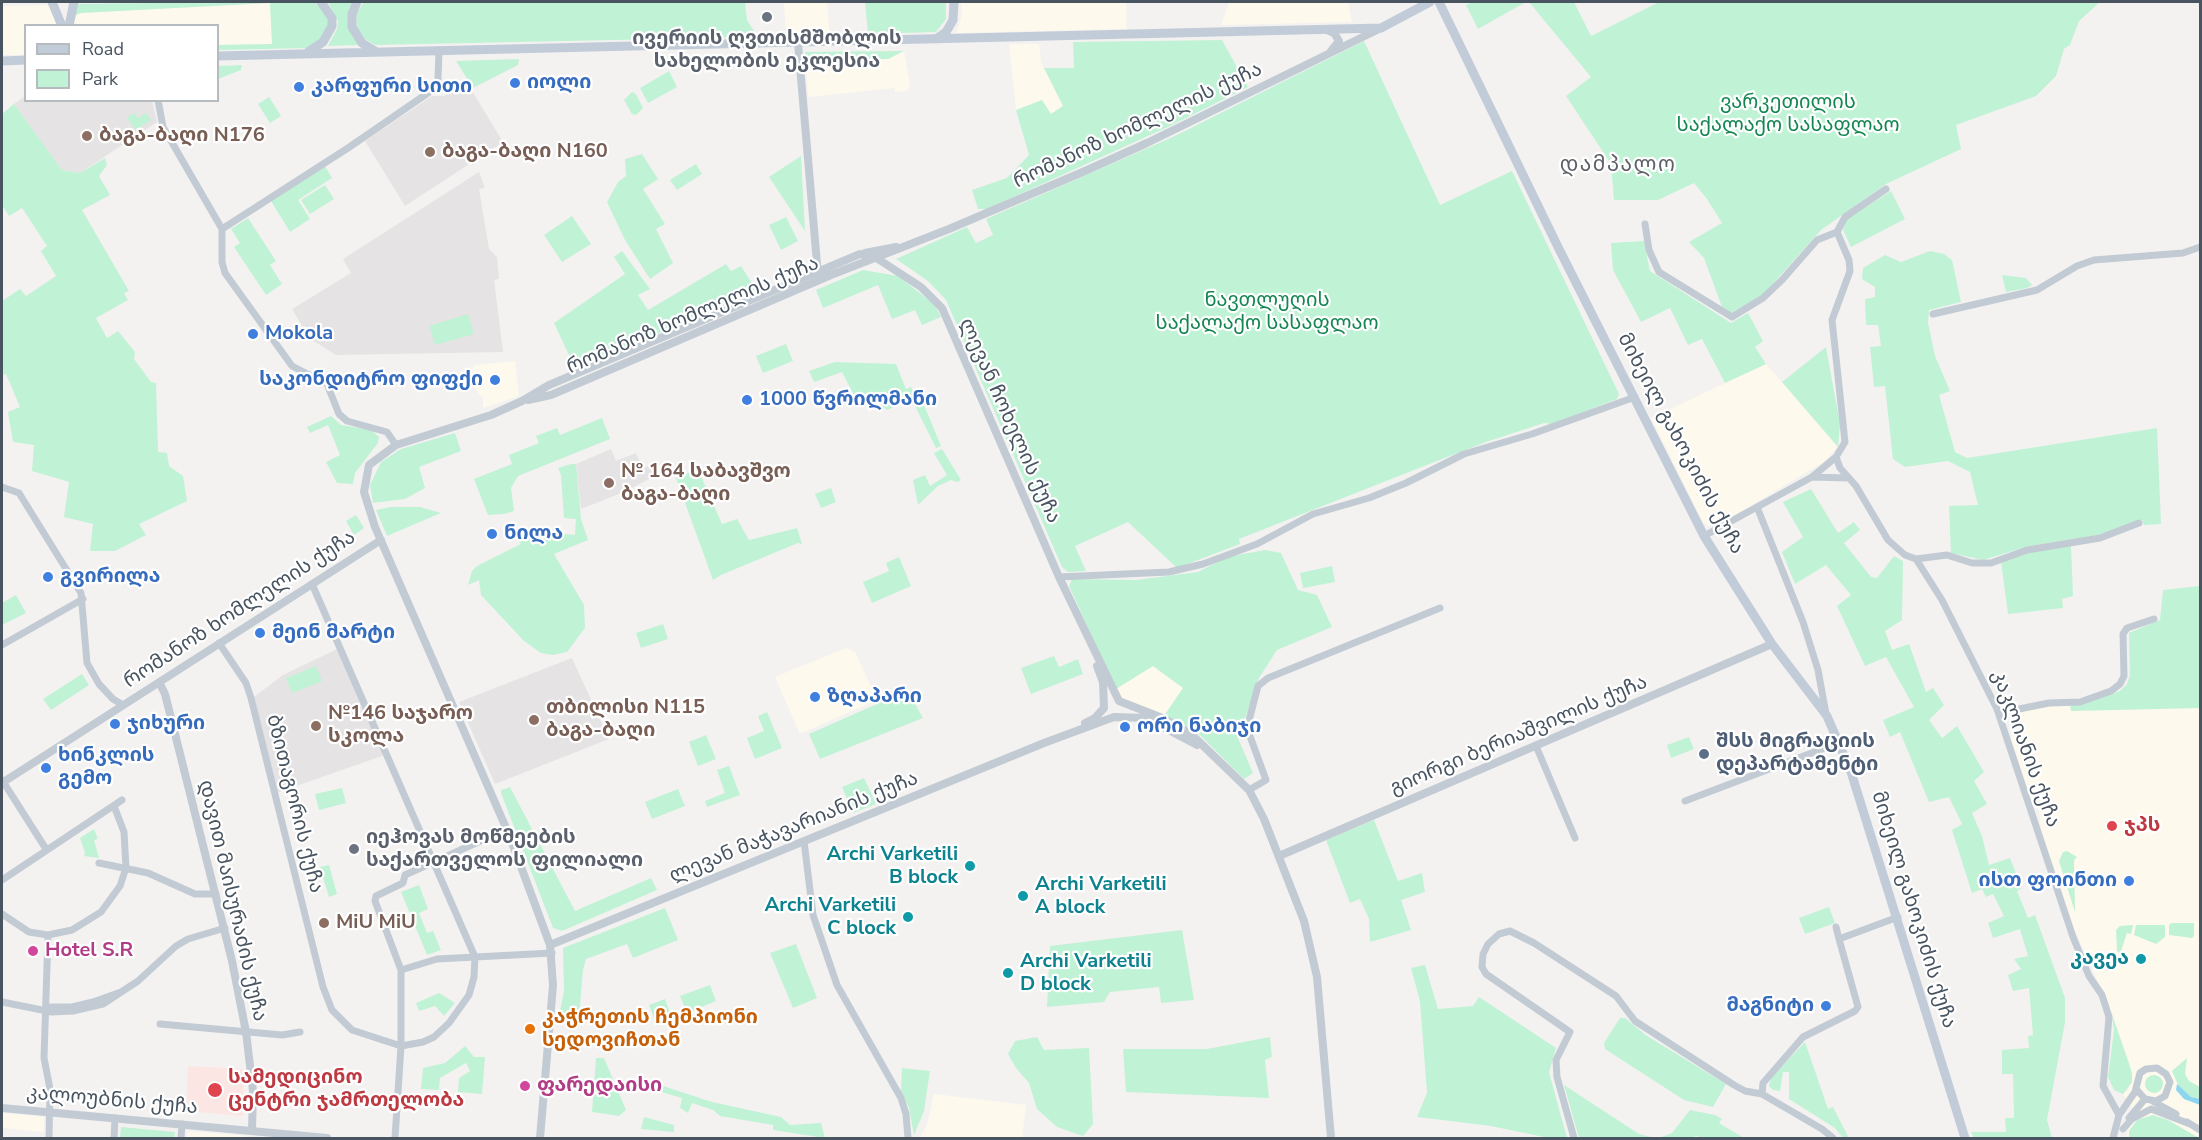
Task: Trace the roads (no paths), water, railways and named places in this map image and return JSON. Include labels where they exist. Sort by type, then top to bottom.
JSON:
[{"type":"main road","points":[[52,2],[61,24]]},
{"type":"main road","points":[[69,24],[74,2]]},
{"type":"main road","points":[[306,54],[323,42],[332,26],[332,18],[321,2]]},
{"type":"main road","points":[[357,2],[352,14],[352,27],[362,43],[375,51]]},
{"type":"main road","points":[[936,39],[946,32],[953,20],[954,2]]},
{"type":"main road","points":[[219,56],[1381,28],[1430,2]]},
{"type":"main road","name":"მიხეილ გახოკიძის ქუჩა","points":[[1439,2],[1704,536],[1772,644],[1827,716],[1851,772],[1965,1138]]},
{"type":"main road","points":[[2,61],[24,60]]},
{"type":"street","name":"რომანოზ ხომლელის ქუჩა","points":[[818,276],[878,259],[1147,143],[1381,28]]},
{"type":"street","points":[[1327,30],[1334,33],[1339,41],[1329,53]]},
{"type":"street","points":[[798,43],[818,276]]},
{"type":"street","points":[[222,229],[348,148],[428,93],[436,86],[438,79],[439,50]]},
{"type":"street","points":[[158,102],[163,127],[222,229],[222,262],[225,273],[292,366],[327,384],[339,414],[347,421],[387,432],[396,445]]},
{"type":"street","points":[[1645,224],[1649,250],[1659,272],[1732,317],[1743,313],[1776,286],[1818,240],[1837,232],[1845,217],[1886,189]]},
{"type":"street","points":[[1704,536],[1812,477],[1836,457],[1845,442],[1832,320],[1850,271],[1849,260],[1837,232]]},
{"type":"street","name":"რომანოზ ხომლელის ქუჩა","points":[[2,781],[381,540],[364,492],[365,479],[369,465],[396,445],[467,424],[522,402],[549,385],[818,276],[860,254],[906,246]]},
{"type":"street","points":[[1933,314],[2037,290],[2077,266],[2094,260],[2183,253],[2200,247]]},
{"type":"street","points":[[860,254],[878,259],[886,248]]},
{"type":"street","name":"ლევან ჩოხელის ქუჩა","points":[[878,259],[921,287],[942,308],[1059,577],[1120,702]]},
{"type":"street","points":[[1059,577],[1169,572],[1203,564],[1257,543],[1313,514],[1369,498],[1406,483],[1464,454],[1532,434],[1635,397]]},
{"type":"street","name":"კაკლიანის ქუჩა","points":[[1836,457],[1840,468],[1856,486],[1888,540],[1905,555],[1916,559],[1942,600],[1999,713],[2073,938],[2089,976],[2102,996],[2109,1017],[2103,1086],[2111,1098]]},
{"type":"street","points":[[1812,477],[1848,478]]},
{"type":"street","points":[[2,487],[18,493],[83,599],[87,663],[99,684],[113,699],[123,705]]},
{"type":"street","points":[[1757,507],[1803,622],[1818,670],[1827,716]]},
{"type":"street","points":[[1916,559],[1947,555],[1972,563],[1991,563],[2027,550],[2100,537],[2139,523]]},
{"type":"street","points":[[381,540],[507,829],[551,949],[550,1028],[540,1138]]},
{"type":"street","points":[[312,584],[475,957],[474,977],[469,995],[449,1023],[434,1037],[423,1042],[401,1046]]},
{"type":"street","points":[[2,645],[83,599]]},
{"type":"street","points":[[1249,790],[1266,780],[1247,728],[1257,686],[1268,678],[1440,608]]},
{"type":"street","points":[[1999,713],[2049,703],[2080,702],[2111,691],[2120,684],[2124,676],[2123,634],[2127,628],[2154,619]]},
{"type":"street","name":"ლევან ჩოხელის ქუჩა","points":[[1087,633],[1103,682],[1104,707]]},
{"type":"street","name":"ბზითაგორის ქუჩა","points":[[219,643],[246,683],[251,698],[323,987],[332,1010],[352,1030],[401,1046]]},
{"type":"street","name":"გიორგი ბერიაშვილის ქუჩა","points":[[1279,856],[1772,644]]},
{"type":"street","name":"დავით მაისურაძის ქუჩა","points":[[159,682],[165,694],[225,928],[246,1032],[253,1091],[251,1135]]},
{"type":"street","points":[[1207,752],[1167,727],[1146,718],[1115,717],[1106,714],[1104,707],[1110,699],[1149,712],[1185,730],[1249,790],[1305,921],[1317,977],[1331,1138]]},
{"type":"street","points":[[1115,717],[1122,709],[1120,702]]},
{"type":"street","name":"ლევან მაჭავარიანის ქუჩა","points":[[401,970],[437,959],[551,949],[1049,740],[1095,718],[1104,707]]},
{"type":"street","name":"ლევან მაჭავარიანის ქუჩა","points":[[1049,740],[1115,717]]},
{"type":"street","points":[[1685,801],[1838,743]]},
{"type":"street","points":[[1536,746],[1575,838]]},
{"type":"street","points":[[2,781],[46,849]]},
{"type":"street","points":[[2,880],[122,800]]},
{"type":"street","points":[[2,914],[29,932],[48,935],[72,930],[101,912],[120,886],[126,868],[124,832],[114,806]]},
{"type":"street","points":[[395,1138],[401,1046],[401,970],[375,900],[376,896],[403,883],[405,874],[507,829]]},
{"type":"street","points":[[804,841],[811,902],[837,985],[901,1098],[906,1114],[908,1138]]},
{"type":"street","points":[[99,863],[148,873],[195,894],[216,894]]},
{"type":"street","points":[[1839,939],[1898,917]]},
{"type":"street","points":[[1762,1094],[1763,1083],[1803,1037],[1855,1011],[1858,1006],[1836,927]]},
{"type":"street","points":[[2,1000],[45,1009],[73,1011],[89,1008],[115,999],[176,946],[188,939],[225,928]]},
{"type":"street","points":[[1574,1138],[1557,1077],[1556,1060],[1570,1032],[1486,974],[1482,961],[1485,948],[1492,939],[1510,931],[1534,943],[1616,996],[1635,1021],[1724,1079],[1745,1092],[1762,1094],[1822,1129],[1833,1138]]},
{"type":"street","points":[[48,935],[44,1058],[50,1089],[49,1138]]},
{"type":"street","points":[[160,1024],[288,1035],[300,1032]]},
{"type":"street","points":[[2113,1138],[2119,1115],[2131,1099],[2138,1077],[2143,1071],[2152,1067],[2162,1070],[2169,1078],[2168,1092],[2161,1099],[2148,1100],[2127,1120],[2122,1138]]},
{"type":"street","points":[[2136,1089],[2148,1100],[2165,1107],[2200,1131]]},
{"type":"street","points":[[2111,1098],[2121,1101],[2131,1099]]},
{"type":"street","points":[[2111,1098],[2119,1115]]},
{"type":"street","name":"კალოუბნის ქუჩა","points":[[2,1108],[182,1124],[251,1135],[327,1138]]},
{"type":"street","points":[[2124,1129],[2132,1119],[2151,1109],[2190,1124]]},
{"type":"street","points":[[114,1138],[116,1118]]},
{"type":"street","points":[[181,1138],[182,1124]]},
{"type":"water","points":[[2177,1084],[2191,1097],[2200,1099],[2200,1105],[2184,1099],[2176,1090]]},
{"type":"place","name":"ივერიის ღვთისმშობლის სახელობის ეკლესია","points":[[767,17]]},
{"type":"place","name":"იოლი","points":[[515,83]]},
{"type":"place","name":"კარფური სითი","points":[[299,87]]},
{"type":"place","name":"ბაგა-ბაღი N176","points":[[87,136]]},
{"type":"place","name":"ბაგა-ბაღი N160","points":[[430,152]]},
{"type":"place","name":"Mokola","points":[[253,334]]},
{"type":"place","name":"საკონდიტრო ფიფქი","points":[[495,380]]},
{"type":"place","name":"1000 წვრილმანი","points":[[747,400]]},
{"type":"place","name":"№ 164 საბავშვო ბაგა-ბაღი","points":[[609,483]]},
{"type":"place","name":"ნილა","points":[[492,534]]},
{"type":"place","name":"გვირილა","points":[[48,577]]},
{"type":"place","name":"მეინ მარტი","points":[[260,633]]},
{"type":"place","name":"ზღაპარი","points":[[815,697]]},
{"type":"place","name":"თბილისი N115 ბაგა-ბაღი","points":[[534,720]]},
{"type":"place","name":"ჯიხური","points":[[115,724]]},
{"type":"place","name":"№146 საჯარო სკოლა","points":[[316,726]]},
{"type":"place","name":"ორი ნაბიჯი","points":[[1125,727]]},
{"type":"place","name":"შსს მიგრაციის დეპარტამენტი","points":[[1704,754]]},
{"type":"place","name":"ხინკლის გემო","points":[[46,768]]},
{"type":"place","name":"ჯპს","points":[[2112,826]]},
{"type":"place","name":"იეჰოვას მოწმეების საქართველოს ფილიალი","points":[[354,849]]},
{"type":"place","name":"Archi Varketili B block","points":[[970,866]]},
{"type":"place","name":"ისთ ფოინთი","points":[[2129,881]]},
{"type":"place","name":"Archi Varketili A block","points":[[1023,896]]},
{"type":"place","name":"Archi Varketili C block","points":[[908,917]]},
{"type":"place","name":"MiU MiU","points":[[324,923]]},
{"type":"place","name":"Hotel S.R","points":[[33,951]]},
{"type":"place","name":"კავეა","points":[[2141,959]]},
{"type":"place","name":"Archi Varketili D block","points":[[1008,973]]},
{"type":"place","name":"მაგნიტი","points":[[1826,1006]]},
{"type":"place","name":"კაჭრეთის ჩემპიონი სედოვიჩთან","points":[[530,1029]]},
{"type":"place","name":"ფარედაისი","points":[[525,1086]]},
{"type":"place","name":"სამედიცინო ცენტრი ჯამრთელობა","points":[[215,1090]]},
{"type":"district","name":"დამპალო","points":[[1618,166]]},
{"type":"park label","name":"ვარკეთილის საქალაქო სასაფლაო","points":[[1788,114]]},
{"type":"park label","name":"ნავთლუღის საქალაქო სასაფლაო","points":[[1267,312]]}]
